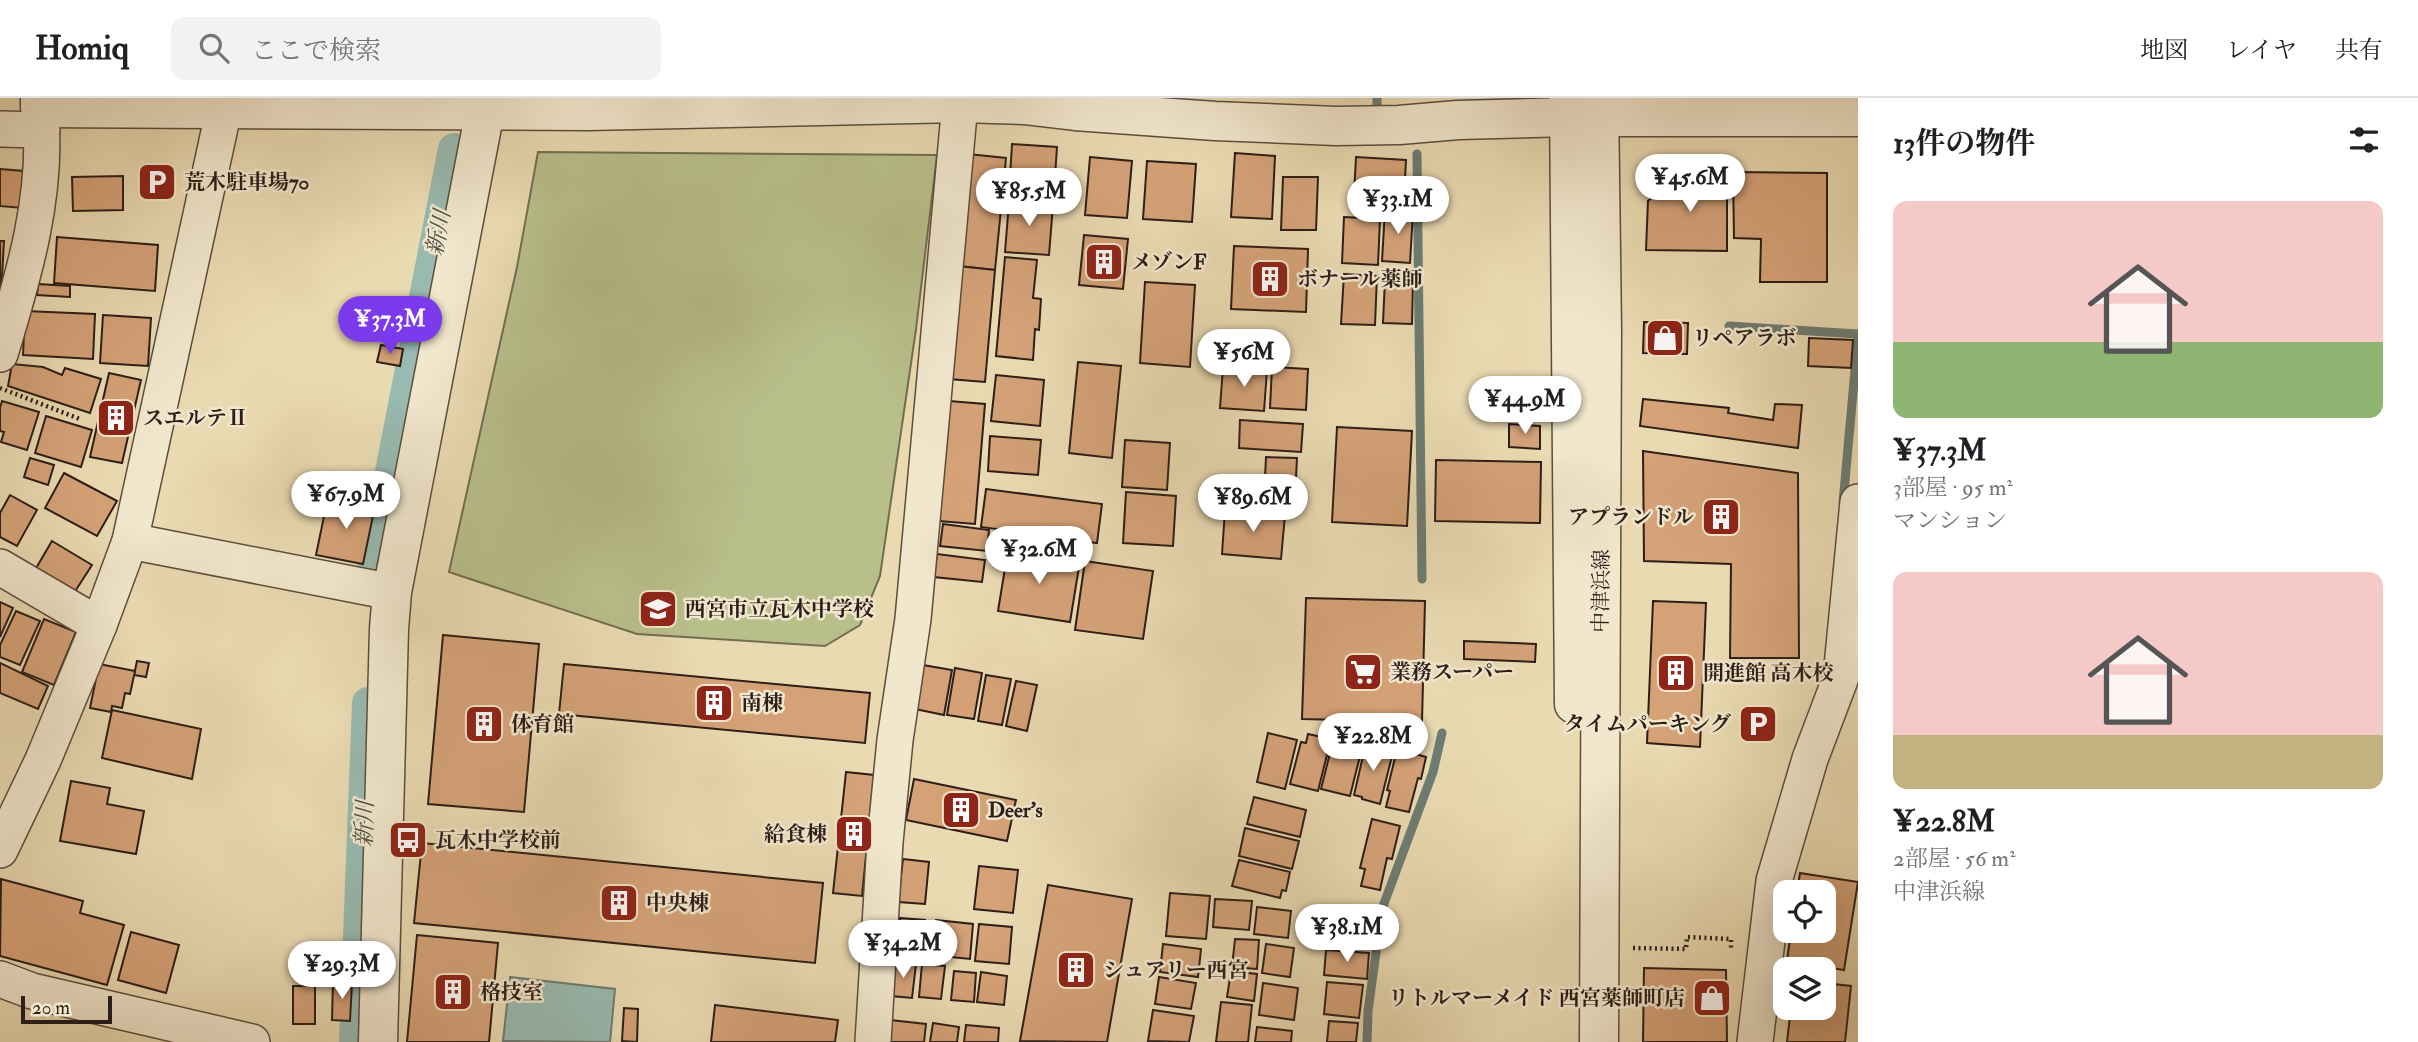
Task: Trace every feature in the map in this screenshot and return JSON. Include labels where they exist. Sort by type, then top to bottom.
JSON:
[{"type":"street","points":[[0,129],[41,112],[224,110],[285,104],[485,111],[853,102],[1024,101],[1126,115],[1336,126],[1399,125],[1584,108],[1858,117]]},
{"type":"street","points":[[873,1042],[884,842],[895,740],[913,619],[960,103]]},
{"type":"street","name":"中津浜線","points":[[1573,1042],[1574,691],[1584,108]]},
{"type":"street","name":"中津浜線","points":[[1584,108],[1602,330],[1599,1042]]},
{"type":"street","points":[[0,850],[43,760],[99,625],[130,541],[224,110]]},
{"type":"street","points":[[378,1042],[392,592],[485,111]]},
{"type":"street","points":[[0,354],[7,308],[23,279],[39,195],[41,112]]},
{"type":"street","points":[[1755,1042],[1774,881],[1807,770],[1849,677],[1858,502]]},
{"type":"street","points":[[130,541],[392,592]]},
{"type":"street","points":[[0,567],[99,625]]},
{"type":"street","points":[[0,979],[175,1034],[252,1042]]},
{"type":"path","points":[[0,388],[80,419]]},
{"type":"path","points":[[1626,948],[1686,949],[1687,937],[1731,939],[1731,952]]},
{"type":"green space","points":[[538,152],[937,155],[916,329],[880,576],[860,625],[825,646],[637,634],[449,572],[517,267]]},
{"type":"water","points":[[510,977],[615,989],[610,1042],[503,1041]]},
{"type":"building","points":[[1012,144],[1057,147],[1054,191],[1020,189],[1021,178],[1010,177]]},
{"type":"building","points":[[1235,153],[1275,156],[1272,219],[1231,217]]},
{"type":"building","points":[[968,154],[1006,158],[995,270],[958,266]]},
{"type":"building","points":[[1090,157],[1132,161],[1127,218],[1085,215]]},
{"type":"building","points":[[1356,157],[1406,160],[1404,198],[1354,196]]},
{"type":"building","points":[[1147,161],[1196,164],[1192,222],[1143,219]]},
{"type":"building","points":[[0,169],[24,171],[22,208],[0,206]]},
{"type":"building","points":[[1682,171],[1727,172],[1727,251],[1646,250],[1648,201]]},
{"type":"building","points":[[1733,172],[1827,173],[1827,282],[1760,282],[1761,239],[1734,238]]},
{"type":"building","points":[[123,176],[123,210],[73,211],[72,177]]},
{"type":"building","points":[[1283,177],[1318,177],[1316,230],[1281,230]]},
{"type":"building","points":[[1009,202],[1053,205],[1049,255],[1005,252]]},
{"type":"building","points":[[1385,210],[1413,212],[1410,263],[1382,261]]},
{"type":"building","points":[[1344,217],[1380,219],[1378,265],[1342,263]]},
{"type":"building","name":"メゾンF","points":[[1084,235],[1128,239],[1123,289],[1079,285]]},
{"type":"building","points":[[57,237],[158,245],[155,291],[54,283]]},
{"type":"building","points":[[0,241],[4,241],[1,295],[0,295]]},
{"type":"building","name":"ボナール薬師","points":[[1234,246],[1308,249],[1306,312],[1231,309]]},
{"type":"building","points":[[1005,257],[1037,260],[1033,298],[1041,299],[1033,360],[996,356]]},
{"type":"building","points":[[958,266],[995,270],[985,382],[949,379]]},
{"type":"building","points":[[1344,274],[1377,276],[1375,325],[1341,324]]},
{"type":"building","points":[[1385,280],[1413,282],[1412,324],[1383,323]]},
{"type":"building","points":[[1145,282],[1195,285],[1190,367],[1140,363]]},
{"type":"building","points":[[38,284],[70,286],[70,297],[37,295]]},
{"type":"building","points":[[25,311],[95,314],[93,359],[23,355]]},
{"type":"building","points":[[103,315],[151,318],[148,366],[100,363]]},
{"type":"building","name":"リペアラボ","points":[[1644,322],[1688,323],[1687,354],[1643,353]]},
{"type":"building","points":[[1809,338],[1853,340],[1851,368],[1808,366]]},
{"type":"building","points":[[381,345],[403,349],[400,366],[377,362]]},
{"type":"building","points":[[1078,362],[1121,366],[1112,458],[1069,453]]},
{"type":"building","points":[[12,364],[43,367],[62,375],[65,368],[101,379],[90,413],[8,386]]},
{"type":"building","points":[[1223,367],[1267,370],[1264,411],[1220,408]]},
{"type":"building","points":[[1272,367],[1308,369],[1306,410],[1270,408]]},
{"type":"building","name":"スエルテⅡ","points":[[109,373],[141,380],[122,463],[90,457]]},
{"type":"building","points":[[996,375],[1044,380],[1040,426],[991,421]]},
{"type":"building","points":[[1643,399],[1729,408],[1728,413],[1773,420],[1775,404],[1802,405],[1798,448],[1640,426]]},
{"type":"building","points":[[2,401],[39,412],[27,450],[1,442],[4,432],[0,431]]},
{"type":"building","points":[[949,401],[985,404],[975,524],[939,521]]},
{"type":"building","points":[[46,416],[92,430],[81,467],[35,453]]},
{"type":"building","points":[[1240,420],[1303,424],[1301,452],[1239,448]]},
{"type":"building","points":[[1509,424],[1540,426],[1540,449],[1509,447]]},
{"type":"building","points":[[1337,427],[1412,431],[1407,526],[1332,522]]},
{"type":"building","points":[[990,436],[1041,440],[1038,475],[988,471]]},
{"type":"building","points":[[1125,440],[1170,443],[1167,490],[1122,487]]},
{"type":"building","name":"アプランドル","points":[[1643,451],[1798,473],[1799,658],[1730,658],[1731,564],[1644,561]]},
{"type":"building","points":[[1266,457],[1297,458],[1295,498],[1264,497]]},
{"type":"building","points":[[30,458],[54,465],[48,485],[24,477]]},
{"type":"building","points":[[1436,460],[1541,462],[1540,523],[1435,521]]},
{"type":"building","points":[[64,473],[117,501],[97,536],[45,508]]},
{"type":"building","points":[[986,489],[1102,504],[1097,543],[981,527]]},
{"type":"building","points":[[1126,492],[1176,496],[1173,546],[1123,543]]},
{"type":"building","points":[[10,495],[37,510],[17,546],[0,537],[0,513]]},
{"type":"building","points":[[328,497],[375,506],[363,564],[316,555]]},
{"type":"building","points":[[1225,510],[1285,515],[1281,559],[1222,554]]},
{"type":"building","points":[[943,524],[989,530],[987,551],[940,546]]},
{"type":"building","points":[[52,541],[92,565],[74,593],[35,570]]},
{"type":"building","points":[[1008,550],[1080,561],[1070,622],[998,611]]},
{"type":"building","points":[[937,554],[985,560],[982,582],[934,577]]},
{"type":"building","points":[[1085,561],[1153,571],[1143,639],[1075,630]]},
{"type":"building","name":"業務スーパー","points":[[1306,598],[1425,601],[1422,722],[1302,719]]},
{"type":"building","name":"開進館 高木校","points":[[1653,601],[1706,603],[1700,747],[1647,743]]},
{"type":"building","points":[[0,602],[13,608],[0,637]]},
{"type":"building","points":[[16,611],[40,621],[20,665],[0,657],[0,645]]},
{"type":"building","points":[[44,619],[76,632],[54,685],[22,672]]},
{"type":"building","name":"体育館","points":[[443,635],[539,644],[524,812],[428,804]]},
{"type":"building","points":[[1464,641],[1536,644],[1535,662],[1464,659]]},
{"type":"building","points":[[137,661],[149,663],[146,677],[134,675]]},
{"type":"building","points":[[0,663],[48,686],[38,709],[0,693]]},
{"type":"building","points":[[99,664],[135,671],[130,694],[125,693],[122,708],[112,706],[111,712],[90,708]]},
{"type":"building","name":"南棟","points":[[564,664],[870,693],[865,743],[559,714]]},
{"type":"building","points":[[923,665],[952,670],[944,715],[915,709]]},
{"type":"building","points":[[955,668],[982,673],[974,719],[947,715]]},
{"type":"building","points":[[986,675],[1011,679],[1002,725],[978,721]]},
{"type":"building","points":[[1016,681],[1037,685],[1027,731],[1006,726]]},
{"type":"building","points":[[112,710],[201,729],[192,779],[102,758]]},
{"type":"building","points":[[1268,733],[1297,740],[1285,789],[1257,782]]},
{"type":"building","points":[[1308,734],[1331,739],[1318,791],[1290,784],[1301,742],[1306,743]]},
{"type":"building","points":[[1334,737],[1363,744],[1350,796],[1321,789]]},
{"type":"building","points":[[1366,743],[1388,748],[1387,755],[1392,756],[1380,804],[1354,795]]},
{"type":"building","points":[[1398,746],[1426,757],[1409,812],[1386,807],[1390,791],[1387,790]]},
{"type":"building","name":"給食棟","points":[[846,772],[874,775],[862,896],[833,893]]},
{"type":"building","name":"Deer's","points":[[914,779],[1016,800],[1007,841],[906,820]]},
{"type":"building","points":[[71,781],[110,788],[107,804],[144,811],[136,854],[60,841]]},
{"type":"building","points":[[1254,797],[1306,810],[1300,837],[1247,824]]},
{"type":"building","points":[[1372,819],[1400,826],[1392,859],[1387,858],[1380,890],[1361,886],[1365,869],[1360,868]]},
{"type":"building","points":[[1245,828],[1299,841],[1292,869],[1239,856]]},
{"type":"building","name":"中央棟","points":[[422,843],[823,883],[815,963],[414,923]]},
{"type":"building","points":[[903,859],[929,862],[925,904],[898,902]]},
{"type":"building","points":[[1239,860],[1290,872],[1286,891],[1282,890],[1280,898],[1232,886]]},
{"type":"building","points":[[979,866],[1018,870],[1013,913],[974,909]]},
{"type":"building","points":[[1800,873],[1858,882],[1844,970],[1836,969],[1836,957],[1788,957],[1789,943],[1836,943],[1836,880],[1799,880]]},
{"type":"building","points":[[1,879],[83,901],[80,913],[124,925],[107,985],[0,956]]},
{"type":"building","name":"シュアリー西宮","points":[[1048,885],[1132,899],[1107,1042],[1020,1041]]},
{"type":"building","points":[[1170,893],[1210,896],[1206,939],[1166,936]]},
{"type":"building","points":[[1215,899],[1252,901],[1249,930],[1213,927]]},
{"type":"building","points":[[1257,907],[1291,911],[1288,938],[1254,934]]},
{"type":"building","points":[[900,918],[925,920],[922,955],[897,953]]},
{"type":"building","points":[[936,920],[973,924],[970,959],[932,955]]},
{"type":"building","points":[[979,924],[1012,927],[1009,964],[975,961]]},
{"type":"building","points":[[131,932],[179,945],[166,993],[118,980]]},
{"type":"building","name":"格技室","points":[[417,935],[498,943],[489,1042],[407,1042]]},
{"type":"building","points":[[1235,939],[1259,940],[1257,969],[1232,967]]},
{"type":"building","points":[[1163,944],[1201,949],[1198,977],[1160,972]]},
{"type":"building","points":[[1266,944],[1294,948],[1290,977],[1262,973]]},
{"type":"building","points":[[1326,950],[1369,953],[1367,979],[1324,975]]},
{"type":"building","points":[[895,961],[916,964],[912,998],[891,996]]},
{"type":"building","points":[[922,964],[945,966],[941,999],[919,997]]},
{"type":"building","points":[[1644,968],[1726,970],[1727,1042],[1643,1042]]},
{"type":"building","points":[[954,971],[976,973],[974,1002],[951,1000]]},
{"type":"building","points":[[1231,971],[1257,974],[1254,1001],[1227,997]]},
{"type":"building","points":[[981,972],[1007,976],[1004,1005],[977,1002]]},
{"type":"building","points":[[1159,977],[1196,983],[1191,1009],[1155,1004]]},
{"type":"building","points":[[333,981],[352,982],[350,1021],[332,1020]]},
{"type":"building","points":[[1327,982],[1363,985],[1359,1018],[1324,1014]]},
{"type":"building","points":[[1263,983],[1298,988],[1294,1020],[1259,1015]]},
{"type":"building","points":[[1836,984],[1851,986],[1845,1042],[1787,1042],[1790,1020],[1836,1020]]},
{"type":"building","points":[[293,986],[315,986],[315,1024],[293,1024]]},
{"type":"building","points":[[1221,1002],[1252,1005],[1248,1042],[1216,1042]]},
{"type":"building","points":[[715,1005],[838,1020],[835,1042],[711,1042]]},
{"type":"building","points":[[624,1008],[638,1009],[637,1042],[622,1041]]},
{"type":"building","points":[[1153,1010],[1194,1016],[1189,1042],[1148,1041]]},
{"type":"building","points":[[890,1020],[926,1024],[924,1042],[888,1042]]},
{"type":"building","points":[[1329,1021],[1358,1023],[1356,1042],[1327,1042]]},
{"type":"building","points":[[933,1023],[959,1027],[957,1042],[930,1042]]},
{"type":"building","points":[[966,1025],[999,1028],[998,1042],[964,1042]]},
{"type":"building","points":[[1257,1027],[1292,1031],[1291,1042],[1255,1042]]},
{"type":"waterway","points":[[1377,98],[1377,109]]},
{"type":"waterway","name":"新川","points":[[373,564],[454,149]]},
{"type":"waterway","points":[[1417,154],[1422,579]]},
{"type":"waterway","points":[[1729,326],[1858,334]]},
{"type":"waterway","points":[[1843,503],[1858,337]]},
{"type":"waterway","name":"新川","points":[[355,1041],[368,703]]},
{"type":"waterway","points":[[1367,1042],[1368,1011],[1382,909],[1433,772],[1442,733]]},
{"type":"place","name":"荒木駐車場70","points":[[157,182]]},
{"type":"place","name":"メゾンF","points":[[1104,262]]},
{"type":"place","name":"ボナール薬師","points":[[1270,279]]},
{"type":"place","name":"リペアラボ","points":[[1665,338]]},
{"type":"place","name":"スエルテⅡ","points":[[116,418]]},
{"type":"place","name":"アプランドル","points":[[1721,517]]},
{"type":"place","name":"西宮市立瓦木中学校","points":[[658,609]]},
{"type":"place","name":"業務スーパー","points":[[1363,672]]},
{"type":"place","name":"開進館 高木校","points":[[1676,673]]},
{"type":"place","name":"南棟","points":[[714,703]]},
{"type":"place","name":"体育館","points":[[484,724]]},
{"type":"place","name":"タイムパーキング","points":[[1758,724]]},
{"type":"place","name":"Deer's","points":[[961,810]]},
{"type":"place","name":"給食棟","points":[[854,834]]},
{"type":"place","name":"瓦木中学校前","points":[[408,840]]},
{"type":"place","name":"中央棟","points":[[619,903]]},
{"type":"place","name":"シュアリー西宮","points":[[1076,970]]},
{"type":"place","name":"格技室","points":[[453,992]]},
{"type":"place","name":"リトルマーメイド 西宮薬師町店","points":[[1712,998]]}]
